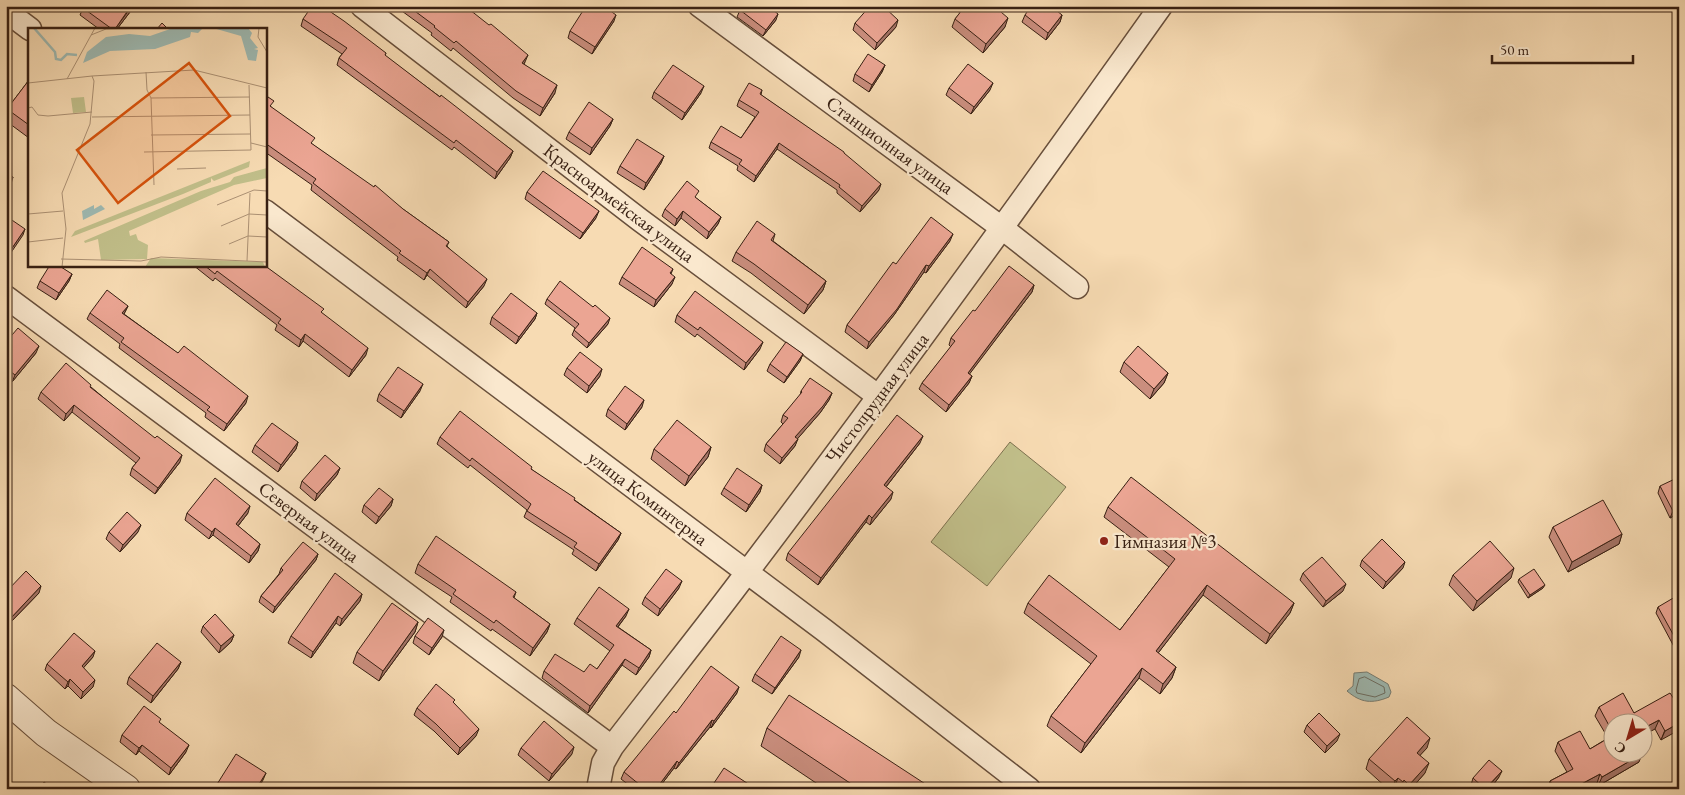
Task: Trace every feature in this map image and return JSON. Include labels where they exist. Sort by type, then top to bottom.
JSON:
[{"type":"street","name":"Красноармейская улица","points":[[362,6],[640,220],[878,396]]},
{"type":"street","name":"Станционная улица","points":[[700,6],[1002,228],[1077,287]]},
{"type":"street","name":"Чистопрудная улица","points":[[598,789],[603,763],[612,747],[747,572],[878,396],[1002,228],[1161,6]]},
{"type":"street","points":[[6,11],[29,28]]},
{"type":"street","name":"улица Коминтерна","points":[[266,211],[747,572],[1029,789]]},
{"type":"street","name":"Северная улица","points":[[6,297],[612,747]]},
{"type":"street","points":[[6,698],[46,733],[126,789]]},
{"type":"shaded area","points":[[1010,442],[1066,487],[987,586],[931,542]]},
{"type":"water","points":[[1367,672],[1388,684],[1391,692],[1389,697],[1377,701],[1367,701],[1357,698],[1347,691],[1353,686],[1354,673]]},
{"type":"building","points":[[84,6],[131,6],[116,28],[111,28],[83,8]]},
{"type":"building","points":[[312,6],[322,6],[344,21],[386,53],[385,55],[440,97],[441,95],[513,151],[497,172],[456,140],[454,143],[339,58],[347,48],[303,19]]},
{"type":"building","points":[[408,6],[465,6],[489,25],[491,24],[528,55],[522,63],[557,85],[543,108],[516,91],[456,41],[454,43]]},
{"type":"building","points":[[586,6],[604,6],[616,15],[595,47],[570,31]]},
{"type":"building","points":[[743,6],[768,6],[778,14],[766,30],[740,10]]},
{"type":"building","points":[[870,6],[883,6],[898,20],[877,43],[855,23]]},
{"type":"building","points":[[965,6],[994,6],[1008,18],[986,44],[955,19]]},
{"type":"building","points":[[1031,6],[1051,6],[1062,15],[1048,33],[1025,15]]},
{"type":"building","points":[[162,23],[167,28],[158,28]]},
{"type":"building","points":[[868,54],[885,65],[872,85],[855,74]]},
{"type":"building","points":[[968,64],[993,83],[974,107],[949,88]]},
{"type":"building","points":[[673,65],[704,86],[685,113],[654,92]]},
{"type":"building","points":[[28,81],[28,124],[7,109]]},
{"type":"building","points":[[749,83],[762,90],[760,94],[844,152],[881,184],[862,206],[839,187],[840,185],[779,143],[756,176],[739,164],[742,160],[711,142],[721,126],[741,138],[759,112],[739,100]]},
{"type":"building","points":[[266,96],[274,101],[270,106],[315,138],[311,143],[374,187],[375,185],[403,209],[449,242],[446,246],[487,279],[468,302],[430,269],[427,273],[399,253],[401,251],[313,183],[316,179],[266,144]]},
{"type":"building","points":[[589,102],[613,119],[592,148],[569,132]]},
{"type":"building","points":[[637,139],[664,156],[646,183],[620,166]]},
{"type":"building","points":[[543,171],[599,211],[583,233],[527,192]]},
{"type":"building","points":[[6,172],[13,177],[6,187]]},
{"type":"building","points":[[687,181],[699,191],[695,197],[721,217],[709,232],[683,211],[677,219],[665,209]]},
{"type":"building","points":[[6,216],[25,229],[8,254],[6,254]]},
{"type":"building","points":[[931,217],[953,234],[929,266],[926,265],[897,309],[869,342],[847,325],[893,262],[896,264]]},
{"type":"building","points":[[757,221],[775,234],[771,240],[826,281],[808,305],[736,252]]},
{"type":"building","points":[[642,247],[673,269],[670,273],[675,277],[656,300],[622,277]]},
{"type":"building","points":[[49,266],[60,266],[72,274],[59,293],[40,281]]},
{"type":"building","points":[[205,266],[265,266],[324,309],[321,312],[368,348],[352,370],[305,334],[301,340],[278,323],[281,319],[217,271],[215,274]]},
{"type":"building","points":[[1009,266],[1034,285],[968,373],[972,376],[949,405],[922,383],[955,341],[951,338],[973,310],[975,311]]},
{"type":"building","points":[[560,281],[593,307],[595,305],[610,318],[589,343],[574,330],[579,324],[547,299]]},
{"type":"building","points":[[107,290],[128,306],[122,313],[178,353],[184,346],[248,396],[227,424],[207,410],[210,407],[121,342],[124,338],[90,313]]},
{"type":"building","points":[[695,291],[763,342],[746,363],[700,327],[698,330],[677,315]]},
{"type":"building","points":[[511,293],[537,313],[519,337],[492,317]]},
{"type":"building","points":[[18,328],[39,346],[15,375],[6,368],[6,342]]},
{"type":"building","points":[[786,342],[803,354],[787,377],[770,364]]},
{"type":"building","points":[[1138,346],[1168,373],[1154,389],[1124,362]]},
{"type":"building","points":[[580,352],[602,369],[589,386],[567,368]]},
{"type":"building","points":[[66,363],[91,385],[90,387],[155,438],[157,436],[182,455],[158,488],[132,468],[140,458],[74,405],[66,414],[41,392]]},
{"type":"building","points":[[398,367],[423,384],[404,411],[379,394]]},
{"type":"building","points":[[810,378],[832,393],[795,437],[798,439],[782,458],[766,444],[788,418],[783,415],[802,392]]},
{"type":"building","points":[[625,386],[644,400],[627,424],[608,409]]},
{"type":"building","points":[[460,411],[532,467],[531,469],[575,498],[574,500],[621,533],[599,564],[574,547],[577,543],[527,511],[531,504],[472,458],[470,461],[440,437]]},
{"type":"building","points":[[897,415],[923,436],[884,485],[893,492],[872,518],[869,515],[821,578],[788,553]]},
{"type":"building","points":[[677,420],[711,447],[689,476],[654,449]]},
{"type":"building","points":[[272,423],[298,442],[281,465],[255,445]]},
{"type":"building","points":[[325,455],[340,468],[317,494],[302,481]]},
{"type":"building","points":[[737,468],[762,485],[749,505],[724,488]]},
{"type":"building","points":[[1131,477],[1294,603],[1270,634],[1207,585],[1156,651],[1176,667],[1163,684],[1142,668],[1085,743],[1051,716],[1097,656],[1028,603],[1049,575],[1120,630],[1175,559],[1108,507]]},
{"type":"building","points":[[1679,477],[1679,508],[1673,511],[1660,486]]},
{"type":"building","points":[[215,478],[250,506],[236,524],[260,544],[251,556],[215,528],[212,532],[187,513]]},
{"type":"building","points":[[379,488],[393,499],[379,517],[364,505]]},
{"type":"building","points":[[1603,500],[1622,534],[1572,562],[1553,527]]},
{"type":"building","points":[[127,512],[141,525],[123,545],[109,532]]},
{"type":"building","points":[[436,536],[516,592],[513,597],[550,624],[533,648],[496,620],[494,623],[453,594],[456,590],[418,564]]},
{"type":"building","points":[[1382,539],[1405,562],[1386,582],[1362,560]]},
{"type":"building","points":[[1490,541],[1514,568],[1477,601],[1453,575]]},
{"type":"building","points":[[303,542],[318,554],[275,607],[261,596]]},
{"type":"building","points":[[1322,557],[1346,584],[1326,601],[1303,573]]},
{"type":"building","points":[[666,569],[682,581],[660,609],[645,597]]},
{"type":"building","points":[[1534,569],[1545,585],[1530,595],[1519,579]]},
{"type":"building","points":[[26,571],[41,586],[9,620],[6,618],[6,592]]},
{"type":"building","points":[[335,573],[362,594],[342,619],[338,616],[313,652],[291,636]]},
{"type":"building","points":[[599,587],[629,609],[616,626],[651,650],[639,668],[625,659],[590,706],[544,671],[555,654],[584,672],[590,664],[597,669],[614,645],[577,618]]},
{"type":"building","points":[[1675,597],[1679,604],[1679,645],[1658,607]]},
{"type":"building","points":[[392,603],[418,622],[383,671],[357,652]]},
{"type":"building","points":[[215,614],[234,635],[221,646],[203,626]]},
{"type":"building","points":[[428,618],[444,630],[432,648],[415,636]]},
{"type":"building","points":[[74,633],[95,651],[82,666],[95,680],[83,692],[70,679],[68,682],[47,664]]},
{"type":"building","points":[[781,636],[801,650],[775,688],[755,674]]},
{"type":"building","points":[[157,643],[181,662],[153,696],[129,677]]},
{"type":"building","points":[[711,666],[739,687],[714,721],[712,720],[679,763],[677,761],[656,789],[645,789],[624,772],[674,711],[676,713]]},
{"type":"building","points":[[436,684],[455,700],[453,702],[479,729],[460,748],[417,708]]},
{"type":"building","points":[[1623,693],[1633,712],[1602,713],[1599,707]]},
{"type":"building","points":[[1670,693],[1676,702],[1679,700],[1679,723],[1665,731],[1659,720],[1652,724],[1652,712],[1636,712]]},
{"type":"building","points":[[789,695],[933,789],[859,789],[767,728]]},
{"type":"building","points":[[144,706],[161,719],[159,722],[189,745],[171,768],[142,745],[139,748],[122,735]]},
{"type":"building","points":[[1319,713],[1340,734],[1327,746],[1307,725]]},
{"type":"building","points":[[1407,717],[1430,738],[1417,753],[1429,763],[1409,785],[1404,780],[1403,782],[1398,778],[1395,781],[1369,759]]},
{"type":"building","points":[[544,721],[574,747],[552,774],[521,748]]},
{"type":"building","points":[[1580,731],[1590,749],[1602,742],[1602,762],[1628,762],[1602,777],[1600,774],[1572,789],[1555,789],[1550,781],[1573,769],[1558,742]]},
{"type":"building","points":[[6,736],[11,741],[6,746]]},
{"type":"building","points":[[236,754],[266,773],[256,789],[214,789]]},
{"type":"building","points":[[1489,760],[1502,771],[1485,789],[1473,778]]},
{"type":"building","points":[[724,768],[756,789],[710,789]]},
{"type":"building","points":[[44,782],[53,789],[39,789]]},
{"type":"place","name":"Гимназия №3","points":[[1104,541]]}]
